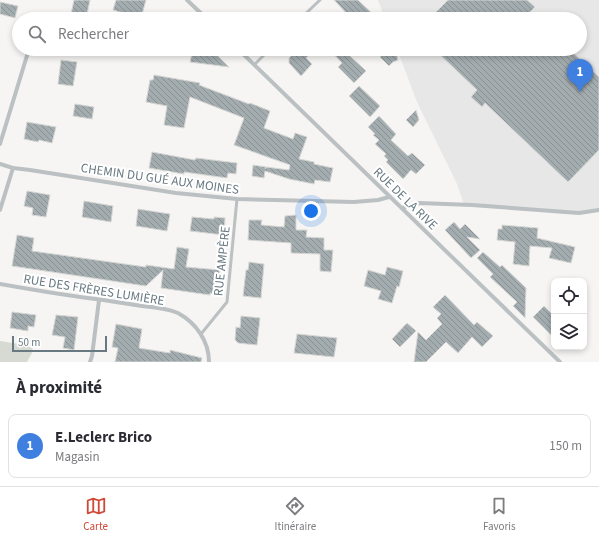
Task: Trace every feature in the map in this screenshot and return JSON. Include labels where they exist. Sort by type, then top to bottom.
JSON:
[{"type":"street","points":[[187,0],[200,12]]},
{"type":"street","points":[[0,144],[27,56]]},
{"type":"street","name":"RUE DE LA RIVE","points":[[245,56],[560,362]]},
{"type":"street","name":"CHEMIN DU GUÉ AUX MOINES","points":[[0,164],[13,168],[176,193],[237,199],[354,202],[378,200],[390,197]]},
{"type":"street","points":[[0,210],[13,168]]},
{"type":"street","points":[[402,208],[419,204],[472,205],[579,213],[599,210]]},
{"type":"street","name":"RUE DES FRÈRES LUMIÈRE","points":[[0,284],[99,300],[163,308],[177,313],[188,320],[201,334]]},
{"type":"street","points":[[90,362],[99,300]]},
{"type":"street","points":[[201,334],[207,346],[209,362]]},
{"type":"lane","points":[[307,12],[320,0]]},
{"type":"lane","points":[[254,64],[263,56]]},
{"type":"lane","name":"RUE AMPÈRE","points":[[201,334],[227,302],[237,199]]},
{"type":"shaded area","points":[[378,0],[599,0],[599,209],[579,213],[464,204],[457,184],[417,102],[400,56],[587,56],[587,12],[382,12]]},
{"type":"shaded area","points":[[0,341],[25,345],[32,348],[33,351],[27,362],[0,362]]},
{"type":"building","points":[[74,0],[90,0],[87,12],[71,12]]},
{"type":"building","points":[[116,0],[146,0],[143,12],[120,12],[113,10]]},
{"type":"building","points":[[334,0],[358,0],[371,12],[345,12]]},
{"type":"building","points":[[448,0],[527,0],[535,7],[530,12],[436,12]]},
{"type":"building","points":[[0,2],[18,6],[16,12],[12,12],[12,17],[0,14]]},
{"type":"building","points":[[191,56],[218,56],[229,67],[190,62]]},
{"type":"building","points":[[291,56],[308,56],[306,58],[312,64],[301,76],[289,63],[289,58]]},
{"type":"building","points":[[336,56],[350,56],[366,71],[354,83],[338,67],[342,63]]},
{"type":"building","points":[[397,56],[398,60],[389,66],[380,57]]},
{"type":"building","points":[[441,56],[576,56],[599,77],[599,150],[568,182],[485,103],[482,107],[471,97],[477,90]]},
{"type":"building","points":[[61,60],[77,62],[73,86],[58,84]]},
{"type":"building","points":[[154,75],[200,83],[199,85],[270,111],[264,128],[293,139],[295,133],[307,137],[299,159],[333,168],[330,182],[315,180],[314,184],[289,179],[265,171],[264,178],[252,176],[253,165],[289,170],[290,165],[234,145],[244,118],[190,97],[184,128],[164,125],[167,106],[146,102],[150,80],[153,80]]},
{"type":"building","points":[[359,86],[380,106],[370,117],[349,96]]},
{"type":"building","points":[[75,104],[94,107],[92,119],[73,116]]},
{"type":"building","points":[[416,110],[419,120],[413,127],[406,120]]},
{"type":"building","points":[[379,116],[396,134],[391,140],[408,156],[412,153],[425,165],[416,174],[411,170],[403,179],[386,162],[388,160],[384,156],[386,154],[375,144],[379,140],[373,135],[375,134],[368,127]]},
{"type":"building","points":[[27,122],[56,127],[52,143],[24,139]]},
{"type":"building","points":[[152,152],[195,160],[196,158],[237,163],[236,174],[228,173],[227,178],[184,172],[184,174],[149,168]]},
{"type":"building","points":[[27,191],[50,195],[46,217],[32,215],[33,208],[24,206]]},
{"type":"building","points":[[84,201],[113,206],[111,222],[82,217]]},
{"type":"building","points":[[138,209],[170,214],[167,231],[136,226]]},
{"type":"building","points":[[296,215],[296,230],[307,230],[306,237],[324,238],[324,250],[333,250],[331,272],[320,271],[320,254],[291,253],[291,243],[248,240],[249,220],[262,220],[261,225],[284,227],[285,216]]},
{"type":"building","points":[[192,217],[214,219],[214,217],[225,218],[224,235],[190,231]]},
{"type":"building","points":[[454,222],[460,229],[465,224],[480,239],[467,237],[480,250],[471,258],[445,230]]},
{"type":"building","points":[[502,225],[538,228],[537,238],[575,247],[571,263],[549,258],[552,248],[530,246],[529,266],[513,264],[515,242],[497,240],[498,229],[502,229]]},
{"type":"building","points":[[17,235],[34,238],[32,251],[146,267],[146,265],[174,269],[177,247],[189,249],[186,267],[220,270],[216,294],[210,293],[210,295],[161,288],[163,270],[146,286],[12,266]]},
{"type":"building","points":[[483,252],[500,267],[502,265],[526,288],[525,318],[513,306],[517,302],[490,277],[493,274],[477,258]]},
{"type":"building","points":[[249,262],[264,264],[261,298],[243,296],[246,270],[248,270]]},
{"type":"building","points":[[387,267],[403,271],[399,287],[397,286],[392,303],[378,299],[381,291],[364,286],[368,270],[385,275]]},
{"type":"building","points":[[445,295],[474,325],[477,322],[493,336],[482,347],[472,337],[458,353],[446,342],[426,362],[414,362],[418,332],[426,340],[442,324],[437,318],[441,314],[433,307]]},
{"type":"building","points":[[544,306],[551,313],[551,335],[533,317]]},
{"type":"building","points":[[12,312],[36,315],[34,327],[28,326],[28,331],[10,328]]},
{"type":"building","points":[[56,315],[78,317],[74,350],[63,348],[65,337],[52,335]]},
{"type":"building","points":[[241,316],[260,318],[257,345],[238,343],[235,340],[236,327],[240,328]]},
{"type":"building","points":[[407,323],[416,331],[400,347],[392,339]]},
{"type":"building","points":[[116,324],[142,329],[139,348],[170,353],[170,350],[202,358],[201,362],[115,362],[118,348],[112,347]]},
{"type":"building","points":[[297,334],[337,338],[334,357],[294,353]]},
{"type":"place","name":"E.Leclerc Brico","points":[[580,92]]}]
